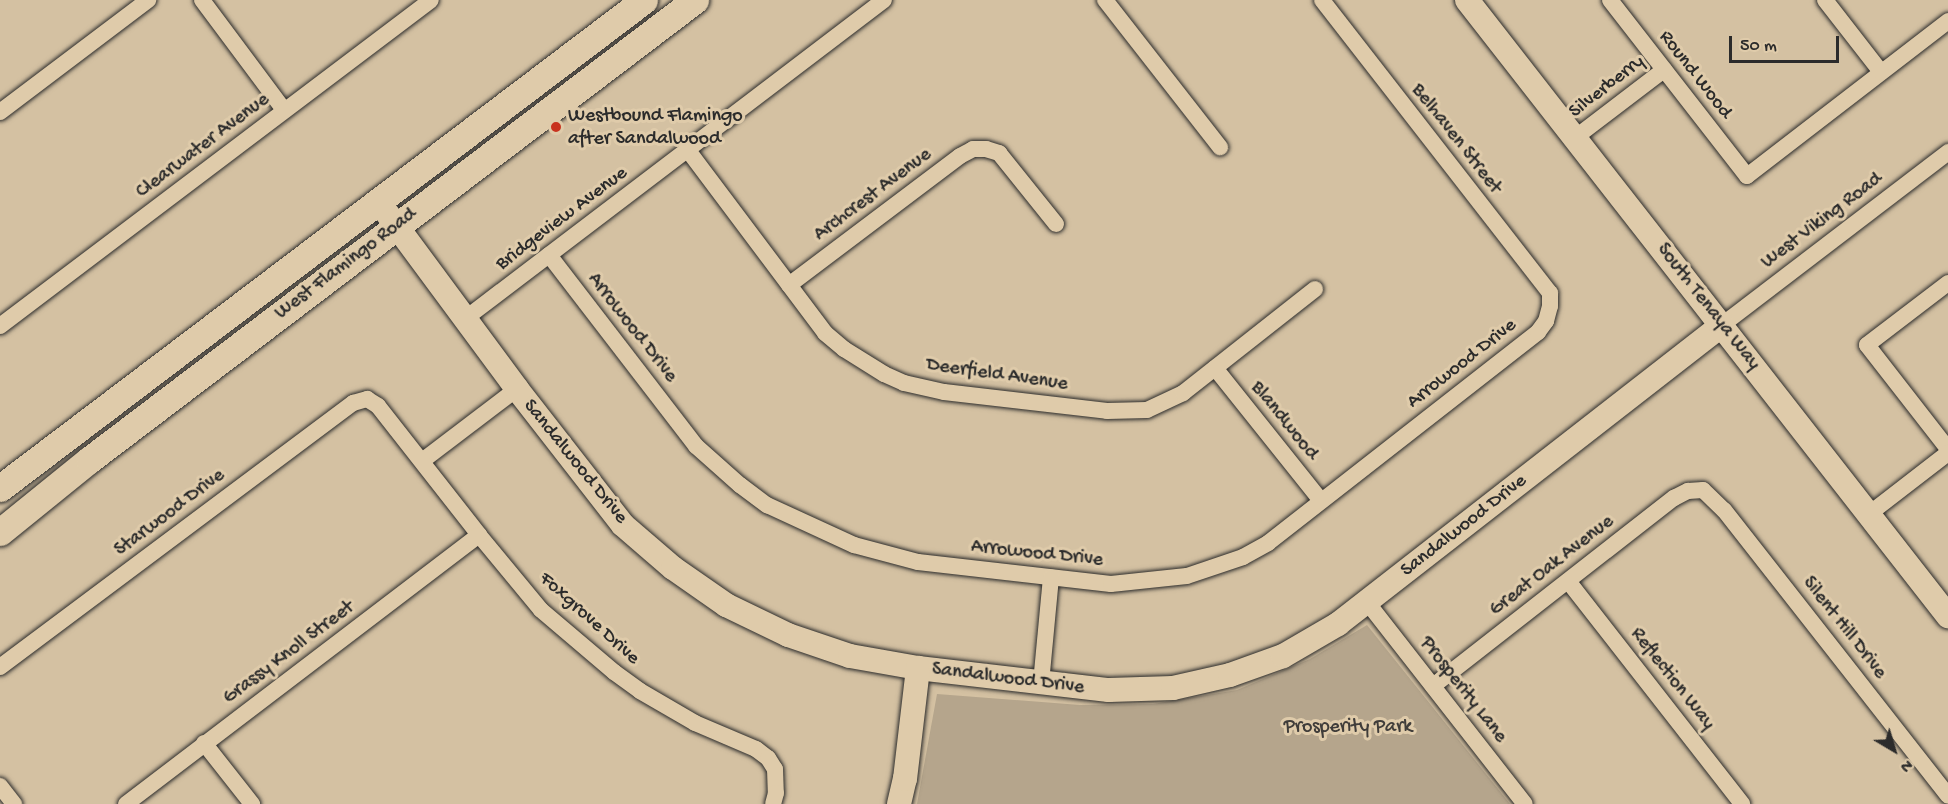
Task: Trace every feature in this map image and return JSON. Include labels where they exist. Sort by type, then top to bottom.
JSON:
[{"type":"main road","name":"West Flamingo Road","points":[[0,488],[644,0]]},
{"type":"main road","points":[[607,67],[628,33],[671,0]]},
{"type":"main road","name":"West Flamingo Road","points":[[0,532],[89,460],[695,0]]},
{"type":"street","points":[[0,112],[148,0]]},
{"type":"street","points":[[202,0],[284,110]]},
{"type":"street","name":"Clearwater Avenue","points":[[0,326],[431,0]]},
{"type":"street","name":"Bridgeview Avenue","points":[[466,318],[884,0]]},
{"type":"street","points":[[1105,0],[1220,147]]},
{"type":"street","name":"Belhaven Street","points":[[1322,0],[1550,293],[1550,306]]},
{"type":"street","name":"South Tenaya Way","points":[[1467,0],[1948,616]]},
{"type":"street","name":"Round Wood","points":[[1610,0],[1747,176],[1881,72]]},
{"type":"street","points":[[1826,0],[1881,72],[1948,21]]},
{"type":"street","name":"Silverberry","points":[[1576,137],[1664,69]]},
{"type":"street","name":"Archcrest Avenue","points":[[789,285],[960,156],[973,150],[986,148],[999,153],[1056,224]]},
{"type":"street","name":"Deerfield Avenue","points":[[687,149],[825,333],[844,349],[884,374],[904,382],[944,392],[1107,411],[1147,410],[1183,393],[1315,289]]},
{"type":"street","name":"West Viking Road","points":[[1722,325],[1948,152]]},
{"type":"street","name":"Sandalwood Drive","points":[[378,201],[517,389],[623,525],[673,568],[726,605],[788,635],[850,656],[918,668],[1109,690],[1173,688],[1230,675],[1283,656],[1338,624],[1722,325]]},
{"type":"street","name":"Arrowood Drive","points":[[549,255],[696,446],[740,485],[767,504],[854,546],[918,562],[1111,584],[1187,576],[1243,557],[1268,543],[1538,332],[1546,321],[1550,306]]},
{"type":"street","points":[[1869,514],[1948,451],[1867,345],[1948,283]]},
{"type":"street","name":"Blandwood","points":[[1215,368],[1321,501]]},
{"type":"street","points":[[423,461],[517,389]]},
{"type":"street","name":"Foxgrove Drive","points":[[367,399],[378,406],[479,535],[541,609],[640,692],[695,723],[756,749],[768,758],[775,769],[777,793],[773,804]]},
{"type":"street","name":"Starwood Drive","points":[[0,667],[353,403],[367,399]]},
{"type":"street","name":"Great Oak Avenue","points":[[1433,686],[1674,498],[1688,491],[1702,490]]},
{"type":"street","name":"Silent Hill Drive","points":[[1702,490],[1724,510],[1948,796]]},
{"type":"street","name":"Grassy Knoll Street","points":[[126,804],[479,535]]},
{"type":"street","points":[[1041,683],[1051,577]]},
{"type":"street","name":"Reflection Way","points":[[1568,580],[1742,804]]},
{"type":"street","name":"Prosperity Lane","points":[[1367,602],[1525,804]]},
{"type":"street","points":[[899,804],[905,779],[918,668]]},
{"type":"street","points":[[204,743],[252,804]]},
{"type":"street","points":[[0,786],[14,804]]},
{"type":"green space","name":"Prosperity Park","points":[[1367,625],[1510,804],[917,804],[937,694],[1080,705],[1153,704],[1237,690],[1310,659]]},
{"type":"place","name":"Westbound Flamingo after Sandalwood","points":[[556,127]]}]
